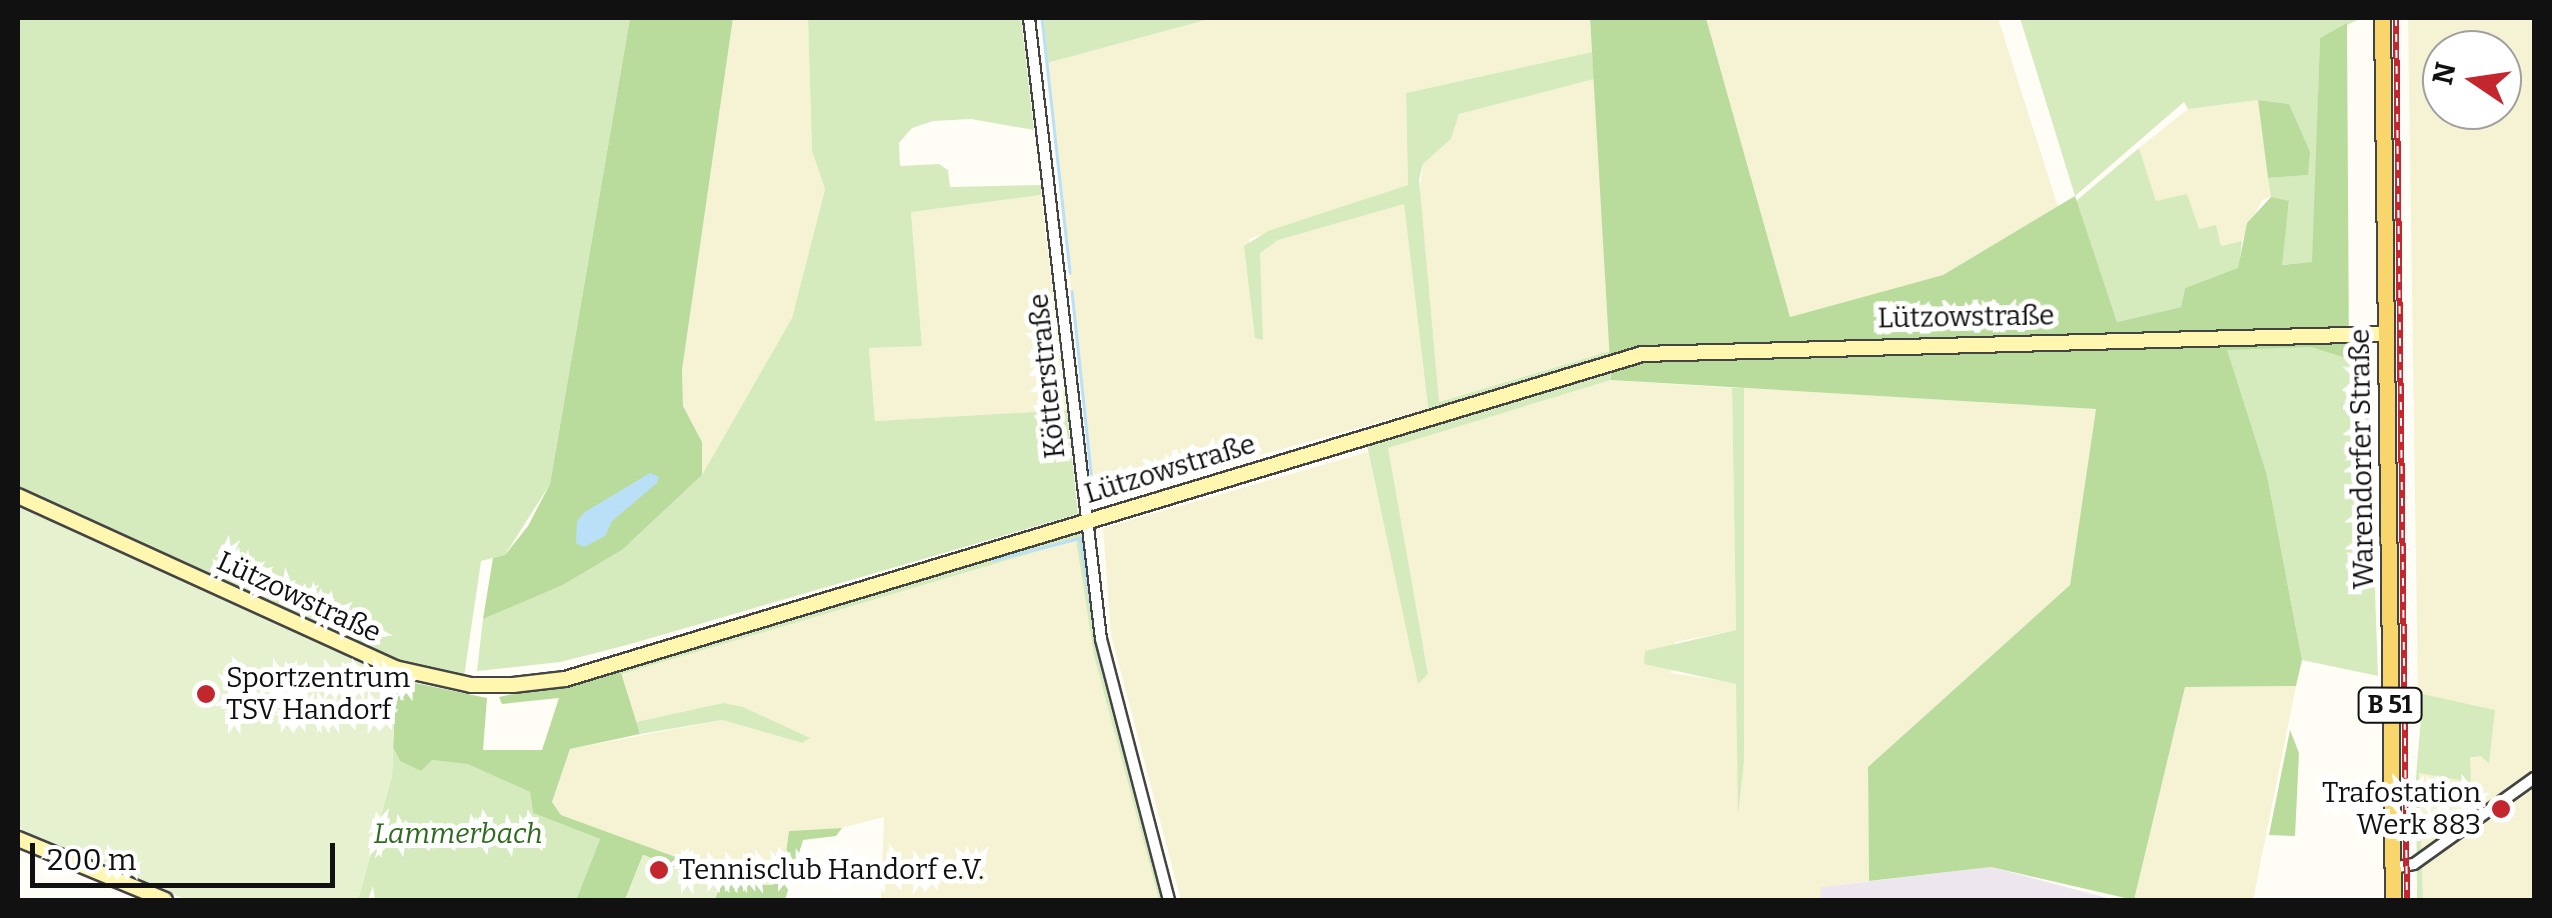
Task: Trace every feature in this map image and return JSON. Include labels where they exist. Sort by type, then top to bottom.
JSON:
[{"type":"main road","name":"Warendorfer Straße","points":[[2382,18],[2393,900]]},
{"type":"street","name":"Kötterstraße","points":[[1029,18],[1101,638],[1169,900]]},
{"type":"street","name":"Lützowstraße","points":[[18,496],[395,668],[489,686],[565,678],[1642,354],[2384,334]]},
{"type":"street","points":[[2393,868],[2414,864],[2534,778]]},
{"type":"street","points":[[18,839],[166,900]]},
{"type":"shaded area","points":[[733,18],[808,18],[812,151],[825,188],[792,318],[702,475],[702,442],[683,406],[682,370]]},
{"type":"shaded area","points":[[1213,18],[1590,18],[1592,52],[1406,93],[1408,185],[1249,239],[1263,339],[1259,253],[1277,240],[1404,203],[1428,409],[1102,498],[1093,492],[1047,63]]},
{"type":"shaded area","points":[[1706,18],[1998,18],[2058,207],[1943,275],[1790,317]]},
{"type":"shaded area","points":[[2408,18],[2534,18],[2534,900],[2423,900],[2419,773],[2481,756],[2488,763],[2495,710],[2423,694],[2418,701]]},
{"type":"shaded area","points":[[1594,79],[1610,351],[1438,402],[1418,203],[1423,164],[1451,139],[1459,114]]},
{"type":"shaded area","points":[[2258,100],[2271,197],[2262,200],[2242,241],[2221,246],[2156,202],[2139,148],[2188,109]]},
{"type":"shaded area","points":[[1041,195],[1067,410],[875,421],[869,348],[922,345],[911,212]]},
{"type":"shaded area","points":[[1611,380],[1732,388],[1736,630],[1675,642],[1671,673],[1737,683],[1738,811],[1744,762],[1744,388],[2096,409],[2070,585],[1868,767],[1869,881],[1821,887],[1820,900],[1181,900],[1111,635],[1103,528],[1368,452],[1419,683],[1428,673],[1387,448]]},
{"type":"shaded area","points":[[1076,540],[1094,656],[1159,900],[881,900],[884,817],[842,828],[789,831],[784,867],[773,885],[751,885],[561,815],[552,802],[570,749],[722,720],[801,743],[809,739],[723,703],[636,722],[622,674]]},
{"type":"shaded area","points":[[2296,686],[2253,900],[2134,900],[2185,687]]},
{"type":"shaded area","points":[[1991,867],[2115,900],[1820,900],[1820,887]]},
{"type":"green space","points":[[18,18],[630,18],[550,484],[505,555],[481,561],[464,677],[396,663],[18,490]]},
{"type":"green space","points":[[630,18],[733,18],[682,370],[683,406],[702,442],[702,475],[622,550],[563,585],[483,619],[493,558],[505,555],[528,526],[550,484]]},
{"type":"green space","points":[[808,18],[1021,18],[1034,130],[971,119],[933,121],[912,128],[899,143],[900,166],[939,164],[948,170],[950,187],[1042,185],[1041,195],[911,212],[922,346],[869,348],[875,421],[1067,410],[1078,514],[627,645],[560,662],[477,671],[483,619],[563,585],[622,550],[702,475],[792,318],[825,189],[812,151]]},
{"type":"green space","points":[[1042,18],[1213,18],[1047,63]]},
{"type":"green space","points":[[1590,18],[1706,18],[1790,317],[1943,275],[2075,196],[2117,322],[2181,307],[2185,288],[2238,268],[2247,223],[2271,197],[2289,201],[2282,265],[2312,262],[2320,38],[2347,23],[2349,359],[2311,347],[2227,350],[2267,475],[2302,660],[2296,686],[2185,687],[2134,900],[1991,867],[1869,881],[1868,767],[2070,585],[2096,409],[1611,380]]},
{"type":"green space","points":[[2020,18],[2362,18],[2320,38],[2313,262],[2281,265],[2289,202],[2271,197],[2268,178],[2308,175],[2289,104],[2258,100],[2188,109],[2184,102],[2075,196]]},
{"type":"green space","points":[[1592,52],[1594,79],[1459,114],[1451,139],[1423,164],[1419,179],[1439,402],[1610,351],[1611,380],[1388,448],[1428,674],[1418,684],[1365,436],[1429,416],[1404,204],[1278,240],[1260,253],[1263,340],[1255,338],[1244,246],[1268,231],[1408,185],[1406,93]]},
{"type":"green space","points":[[2258,100],[2289,104],[2310,152],[2308,175],[2268,178]]},
{"type":"green space","points":[[2139,148],[2156,201],[2187,194],[2199,229],[2216,225],[2221,246],[2242,241],[2239,268],[2185,288],[2181,307],[2117,322],[2076,201]]},
{"type":"green space","points":[[2353,344],[2362,347],[2367,365],[2378,676],[2302,660],[2267,475],[2226,349],[2311,347],[2348,358]]},
{"type":"green space","points":[[1732,388],[1744,388],[1744,762],[1738,815],[1736,684],[1644,664],[1645,651],[1736,630]]},
{"type":"green space","name":"Sportzentrum TSV Handorf","points":[[18,503],[396,679],[392,775],[358,900],[187,900],[25,834],[18,824]]},
{"type":"green space","points":[[1073,530],[1088,538],[1101,639],[1169,900],[1159,900],[1094,656],[1076,540],[622,674],[620,669]]},
{"type":"green space","points":[[620,669],[640,734],[570,749],[552,802],[561,815],[752,885],[773,885],[784,867],[789,831],[842,828],[836,836],[803,840],[785,900],[715,900],[720,884],[643,855],[625,900],[576,900],[600,839],[533,813],[530,792],[468,764],[432,760],[421,771],[400,761],[393,747],[396,679],[487,698],[483,750],[542,750],[559,698],[502,704],[499,697]]},
{"type":"green space","points":[[2423,694],[2495,710],[2489,764],[2481,756],[2470,758],[2471,782],[2419,773],[2423,900],[2417,900],[2416,777]]},
{"type":"green space","points":[[723,703],[743,707],[810,738],[802,743],[722,720],[640,734],[636,722]]},
{"type":"green space","points":[[2290,730],[2299,753],[2295,836],[2269,835]]},
{"type":"green space","name":"Lammerbach","points":[[393,747],[400,761],[420,770],[432,760],[468,763],[530,792],[533,813],[600,839],[576,900],[375,900],[373,886],[368,900],[358,900],[392,775]]},
{"type":"green space","name":"Tennisclub Handorf e.V.","points":[[643,855],[720,885],[715,900],[625,900]]},
{"type":"water","points":[[650,473],[659,477],[657,483],[612,521],[605,536],[584,547],[576,543],[577,521],[585,512]]},
{"type":"waterway","points":[[1042,18],[1070,272]]},
{"type":"waterway","points":[[1072,291],[1093,492]]},
{"type":"waterway","points":[[993,560],[1080,538],[1099,656],[1121,735]]},
{"type":"railway","points":[[2396,18],[2407,900]]},
{"type":"place","name":"Sportzentrum TSV Handorf","points":[[206,694]]},
{"type":"place","name":"Trafostation Werk 883","points":[[2501,809]]},
{"type":"place","name":"Tennisclub Handorf e.V.","points":[[659,870]]}]
